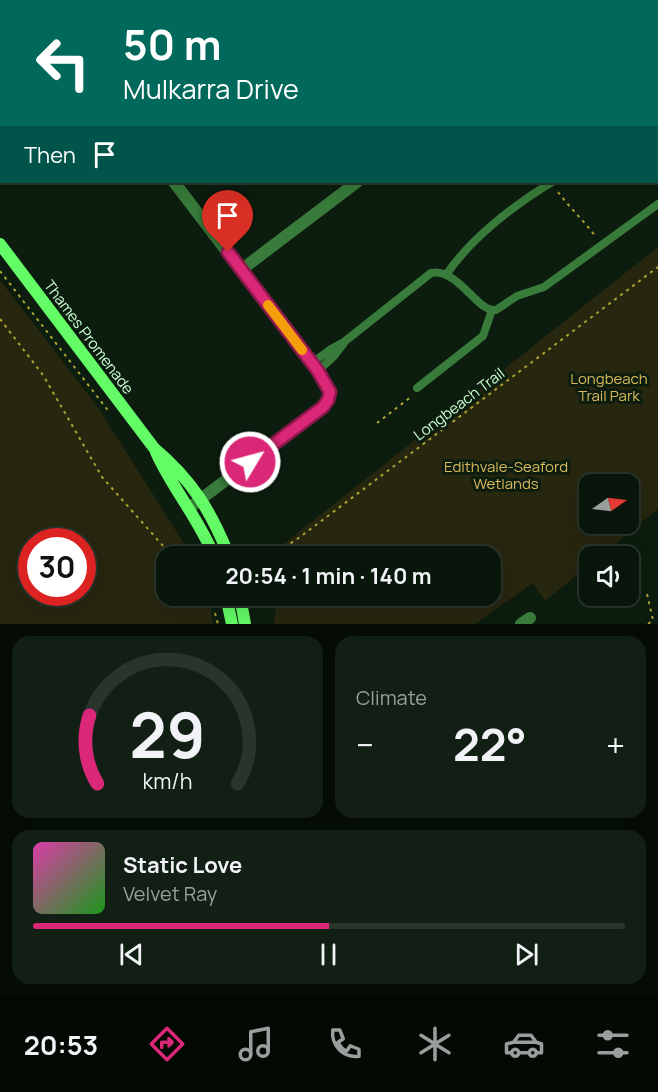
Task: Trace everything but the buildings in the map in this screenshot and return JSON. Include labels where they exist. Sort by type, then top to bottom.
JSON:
[{"type":"main road","name":"Thames Promenade","points":[[0,244],[154,448],[209,546]]},
{"type":"main road","name":"Thames Promenade","points":[[154,448],[179,470],[201,500],[225,546]]},
{"type":"main road","points":[[228,606],[231,624]]},
{"type":"main road","points":[[242,606],[245,624]]},
{"type":"street","points":[[175,183],[330,390],[330,397],[326,404],[189,508]]},
{"type":"street","points":[[241,270],[356,183]]},
{"type":"lane","points":[[446,275],[470,245],[550,183]]},
{"type":"lane","points":[[315,367],[331,349],[344,342],[430,274],[437,272],[446,275],[492,310],[498,309],[517,296],[544,287],[658,204]]},
{"type":"lane","points":[[417,388],[483,336],[492,310]]},
{"type":"path","points":[[552,183],[572,211],[582,218],[602,245]]},
{"type":"path","name":"Longbeach Trail","points":[[286,546],[658,267]]},
{"type":"path","points":[[0,271],[114,418]]},
{"type":"path","points":[[0,319],[44,375],[102,477],[163,546]]},
{"type":"path","points":[[377,423],[418,391],[417,388]]},
{"type":"path","points":[[647,594],[653,620],[648,624]]},
{"type":"green space","name":"Edithvale-Seaford Wetlands","points":[[658,247],[658,509],[639,524],[639,474],[579,474],[579,534],[627,534],[612,546],[579,546],[579,573],[545,601],[533,583],[501,606],[501,546],[281,546]]},
{"type":"green space","points":[[0,280],[97,406],[186,546],[156,546],[156,606],[210,606],[213,624],[0,624]]},
{"type":"green space","name":"Edithvale-Seaford Wetlands","points":[[276,606],[500,606],[475,624],[274,624]]},
{"type":"slow traffic","points":[[268,305],[302,350]]},
{"type":"route","points":[[228,252],[330,390],[328,400],[323,407],[250,462]]},
{"type":"park label","name":"Longbeach Trail Park","points":[[609,386]]}]
